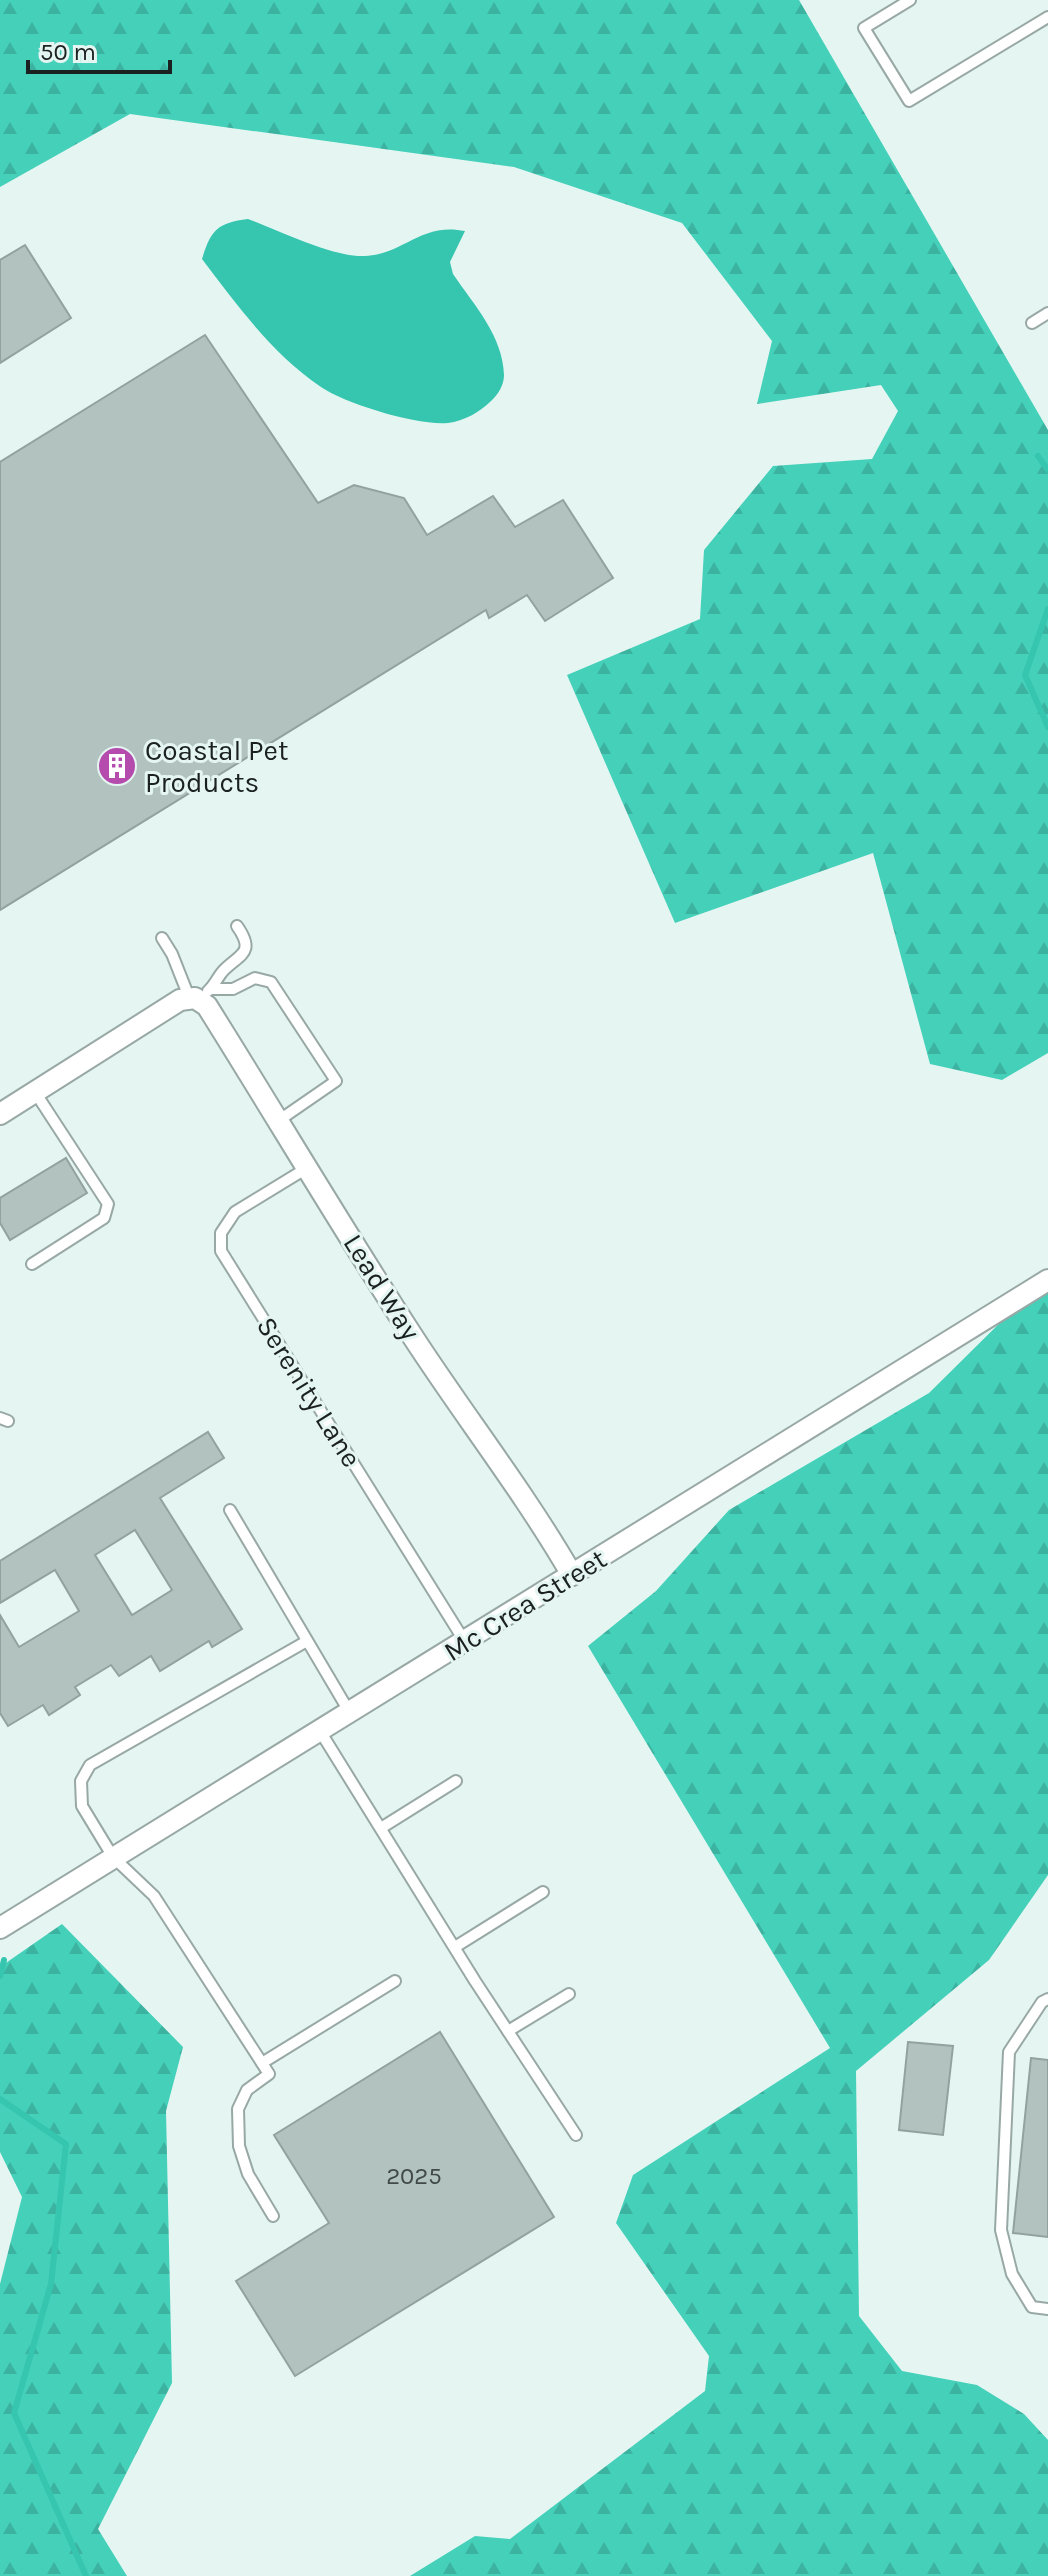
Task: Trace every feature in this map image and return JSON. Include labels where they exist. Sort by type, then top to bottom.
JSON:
[{"type":"street","points":[[0,1114],[180,1000],[199,995]]},
{"type":"street","name":"Lead Way","points":[[199,995],[411,1334],[523,1495],[572,1575]]},
{"type":"street","name":"Mc Crea Street","points":[[0,1928],[1048,1280]]},
{"type":"lane","points":[[910,0],[864,28],[909,101],[1048,17]]},
{"type":"lane","points":[[1032,323],[1048,313]]},
{"type":"lane","points":[[199,995],[243,952],[245,938],[237,926]]},
{"type":"lane","points":[[162,938],[199,995]]},
{"type":"lane","points":[[199,995],[233,989],[255,978],[271,982],[336,1081],[278,1121]]},
{"type":"lane","points":[[32,1264],[104,1218],[108,1204],[35,1092]]},
{"type":"lane","name":"Serenity Lane","points":[[307,1168],[235,1212],[221,1233],[221,1251],[465,1642]]},
{"type":"lane","points":[[230,1510],[350,1713]]},
{"type":"lane","points":[[273,2216],[248,2174],[239,2146],[238,2109],[247,2090],[269,2074],[154,1896],[113,1857],[82,1806],[81,1781],[90,1765],[307,1641]]},
{"type":"lane","points":[[320,1731],[576,2135]]},
{"type":"lane","points":[[381,1828],[456,1781]]},
{"type":"lane","points":[[455,1947],[543,1892]]},
{"type":"lane","points":[[262,2063],[395,1981]]},
{"type":"lane","points":[[508,2031],[569,1994]]},
{"type":"lane","points":[[1048,1999],[1042,2002],[1009,2052],[1001,2230],[1012,2274],[1032,2307],[1048,2309]]},
{"type":"green space","points":[[0,0],[799,0],[1048,430],[1048,1053],[1002,1080],[930,1064],[873,853],[675,923],[567,675],[700,619],[704,550],[773,466],[872,459],[898,411],[881,385],[757,404],[772,341],[682,223],[514,167],[130,114],[0,187]]},
{"type":"green space","points":[[1048,1282],[1048,1875],[989,1960],[856,2071],[859,2316],[902,2371],[977,2385],[1024,2414],[1048,2440],[1048,2576],[410,2576],[475,2536],[510,2539],[705,2391],[709,2356],[616,2223],[633,2175],[830,2048],[588,1646],[656,1591],[729,1510],[929,1393],[1019,1304]]},
{"type":"green space","points":[[62,1924],[183,2047],[166,2111],[172,2383],[98,2529],[127,2576],[0,2576],[0,2284],[22,2197],[0,2152],[0,1967]]},
{"type":"shaded area","points":[[248,219],[322,248],[365,256],[391,250],[436,231],[465,231],[450,262],[453,274],[499,347],[504,375],[494,399],[471,415],[454,422],[435,423],[383,412],[321,387],[271,344],[202,259],[217,230],[229,223]]},
{"type":"building","points":[[25,245],[71,318],[0,363],[0,260]]},
{"type":"building","name":"Coastal Pet Products","points":[[205,335],[318,503],[354,485],[404,498],[427,535],[493,496],[515,527],[563,500],[613,578],[545,621],[527,595],[489,618],[486,610],[0,910],[0,462]]},
{"type":"building","points":[[66,1158],[87,1193],[10,1240],[0,1223],[0,1198]]},
{"type":"building","points":[[208,1432],[224,1458],[160,1498],[242,1629],[212,1647],[209,1641],[160,1671],[151,1656],[119,1676],[111,1665],[75,1687],[80,1695],[49,1715],[43,1705],[8,1726],[0,1713],[0,1615],[19,1647],[79,1611],[55,1570],[0,1603],[0,1561]],"holes":[[[135,1530],[172,1590],[132,1615],[95,1555]]]},
{"type":"building","points":[[440,2032],[554,2217],[295,2376],[236,2281],[329,2223],[274,2135]]},
{"type":"building","points":[[908,2042],[953,2046],[943,2135],[899,2130]]},
{"type":"building","points":[[1031,2058],[1048,2060],[1048,2237],[1013,2233]]},
{"type":"waterway","points":[[1038,456],[1048,470]]},
{"type":"waterway","points":[[1048,609],[1025,675],[1048,727]]},
{"type":"waterway","points":[[0,1976],[4,1960]]},
{"type":"waterway","points":[[0,2099],[66,2144],[51,2284],[14,2413],[86,2576]]},
{"type":"place","name":"Coastal Pet Products","points":[[117,766]]}]
